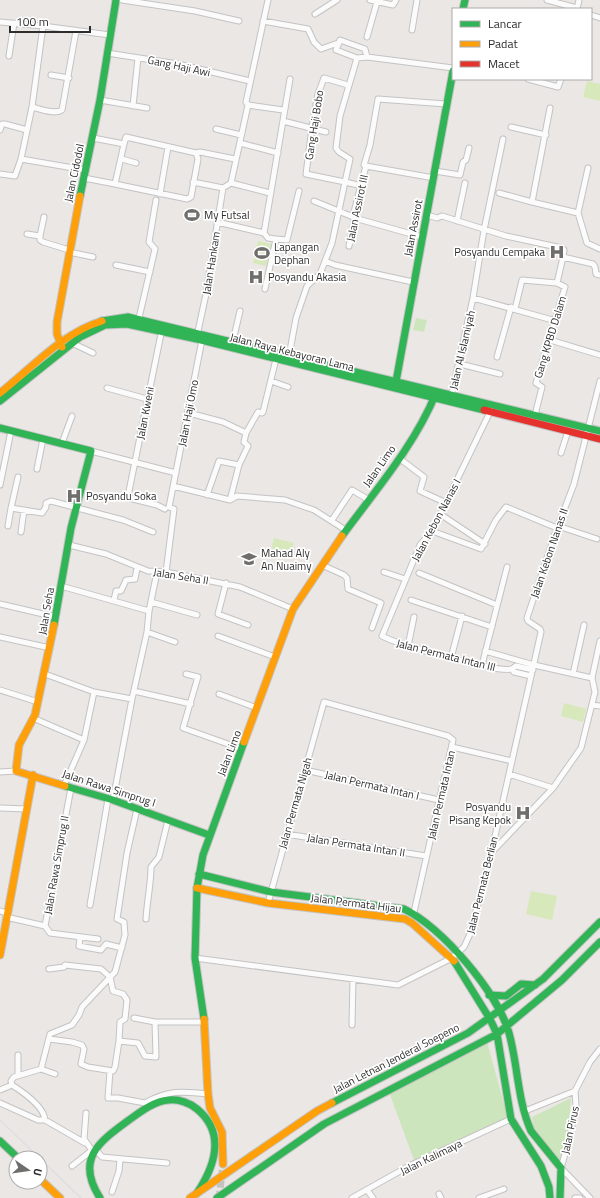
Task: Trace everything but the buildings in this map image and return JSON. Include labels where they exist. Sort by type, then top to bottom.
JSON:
[{"type":"main road","name":"Jalan Cidodol","points":[[62,347],[57,334],[57,322],[69,251],[100,100],[116,0]]},
{"type":"main road","name":"Jalan Assirot","points":[[395,385],[452,75]]},
{"type":"main road","name":"Jalan Raya Kebayoran Lama","points":[[0,401],[62,347],[76,331],[103,318],[119,316],[139,318],[162,327],[276,359],[300,362],[491,408],[536,415],[588,432],[600,439]]},
{"type":"main road","name":"Jalan Raya Kebayoran Lama","points":[[0,393],[62,347],[105,325],[127,324],[162,327]]},
{"type":"main road","name":"Jalan Raya Kebayoran Lama","points":[[199,337],[233,342],[289,356],[300,362]]},
{"type":"main road","name":"Jalan Limo","points":[[223,1164],[222,1132],[210,1108],[208,1094],[204,1022],[196,958],[197,888],[209,835],[293,609],[322,565],[399,458],[428,413],[436,395]]},
{"type":"main road","name":"Jalan Raya Kebayoran Lama","points":[[491,408],[568,431],[600,431]]},
{"type":"main road","points":[[0,428],[91,451]]},
{"type":"main road","name":"Jalan Seha","points":[[16,771],[19,745],[33,718],[45,674],[76,507],[91,451]]},
{"type":"main road","name":"Jalan Rawa Simprug I","points":[[16,771],[137,808],[209,835]]},
{"type":"main road","points":[[0,955],[4,914],[33,775]]},
{"type":"main road","name":"Jalan Permata Hijau","points":[[199,874],[270,892],[404,909],[414,912],[459,953],[500,1011],[507,1026],[524,1111],[531,1131],[560,1168]]},
{"type":"main road","name":"Jalan Permata Hijau","points":[[197,888],[268,903],[405,919],[412,923],[452,958],[490,1019],[497,1034],[511,1119],[516,1131],[539,1163],[546,1176],[550,1198]]},
{"type":"main road","name":"Jalan Letnan Jenderal Soepeno","points":[[190,1198],[312,1113],[468,1033],[490,1019],[535,985],[565,959],[600,922]]},
{"type":"main road","points":[[217,1198],[322,1125],[497,1034],[574,969],[600,942]]},
{"type":"main road","points":[[565,959],[567,966],[574,969]]},
{"type":"main road","points":[[489,995],[506,996],[521,984],[535,985]]},
{"type":"main road","points":[[100,1198],[90,1181],[89,1170],[93,1151],[102,1140],[136,1115],[161,1101],[178,1101],[191,1105],[208,1121],[214,1135],[216,1148],[214,1165],[206,1181],[197,1193]]},
{"type":"main road","points":[[0,1141],[10,1150]]},
{"type":"main road","points":[[539,1163],[550,1156]]},
{"type":"main road","points":[[560,1168],[560,1198]]},
{"type":"main road","points":[[48,1187],[60,1198]]},
{"type":"street","points":[[122,0],[173,7],[239,21]]},
{"type":"street","points":[[231,184],[235,159],[248,105],[246,98],[268,0]]},
{"type":"street","points":[[370,0],[393,5],[396,0]]},
{"type":"street","points":[[412,30],[417,0]]},
{"type":"street","points":[[547,0],[574,8]]},
{"type":"street","points":[[315,14],[333,2]]},
{"type":"street","points":[[367,37],[377,2]]},
{"type":"street","points":[[263,21],[308,29],[314,42],[321,49],[344,40],[365,49],[367,57]]},
{"type":"street","points":[[0,22],[110,35]]},
{"type":"street","points":[[9,56],[14,23]]},
{"type":"street","points":[[0,174],[15,176],[21,159],[32,107],[43,26]]},
{"type":"street","points":[[32,107],[61,111],[64,108],[76,31]]},
{"type":"street","points":[[338,43],[336,50],[356,58],[367,57],[452,70]]},
{"type":"street","name":"Gang Haji Awi","points":[[107,53],[184,66],[250,81]]},
{"type":"street","points":[[133,106],[138,58]]},
{"type":"street","points":[[289,356],[296,318],[307,286],[320,274],[332,243],[350,159],[339,152],[336,148],[340,116],[356,58]]},
{"type":"street","points":[[51,75],[69,78]]},
{"type":"street","name":"Gang Haji Bobo","points":[[345,182],[306,174],[312,128],[322,79],[327,78],[348,85]]},
{"type":"street","points":[[264,233],[290,79]]},
{"type":"street","points":[[532,80],[558,86],[561,80]]},
{"type":"street","points":[[366,166],[364,165],[370,145],[378,99],[446,104]]},
{"type":"street","points":[[100,100],[147,108]]},
{"type":"street","points":[[248,105],[284,110]]},
{"type":"street","points":[[532,202],[550,108]]},
{"type":"street","points":[[283,121],[326,132]]},
{"type":"street","points":[[0,130],[2,124],[5,124],[27,130]]},
{"type":"street","points":[[511,127],[546,135]]},
{"type":"street","points":[[216,129],[241,135]]},
{"type":"street","points":[[115,184],[126,137],[196,153],[200,152],[235,159]]},
{"type":"street","points":[[92,138],[124,144]]},
{"type":"street","name":"Jalan Al Islamiyah","points":[[451,399],[460,364],[473,298],[484,230],[502,139]]},
{"type":"street","points":[[240,143],[278,153]]},
{"type":"street","points":[[160,194],[168,147]]},
{"type":"street","name":"Jalan Assirot III","points":[[349,246],[366,166],[434,175],[460,175],[463,162],[466,160],[469,148]]},
{"type":"street","points":[[21,159],[85,174],[115,184],[189,199],[191,197],[198,159],[196,153]]},
{"type":"street","points":[[122,159],[136,163]]},
{"type":"street","points":[[588,168],[578,213],[587,244],[600,249]]},
{"type":"street","points":[[193,182],[223,188],[231,184],[270,193]]},
{"type":"street","points":[[345,182],[362,186]]},
{"type":"street","points":[[458,221],[465,183]]},
{"type":"street","name":"Jalan Hankam","points":[[199,337],[223,188]]},
{"type":"street","points":[[217,222],[264,233],[268,238],[287,240],[299,192]]},
{"type":"street","points":[[499,193],[578,213]]},
{"type":"street","points":[[139,318],[155,249],[149,242],[156,200]]},
{"type":"street","points":[[314,201],[354,217],[422,237]]},
{"type":"street","points":[[427,216],[438,218],[441,216],[484,230],[562,248],[564,250],[563,257],[593,264],[595,265],[596,274],[600,275]]},
{"type":"street","points":[[44,217],[40,240],[69,251],[93,257]]},
{"type":"street","points":[[27,234],[40,236]]},
{"type":"street","points":[[265,289],[276,240]]},
{"type":"street","name":"Gang KPBD Dalam","points":[[536,415],[542,386],[536,383],[556,321],[564,287],[557,282],[563,257]]},
{"type":"street","points":[[325,261],[335,265],[413,282]]},
{"type":"street","points":[[116,265],[150,272]]},
{"type":"street","points":[[497,357],[522,280],[557,282]]},
{"type":"street","name":"Jalan Al Islamiyah","points":[[473,298],[556,321]]},
{"type":"street","points":[[233,342],[240,311]]},
{"type":"street","name":"Jalan Kweni","points":[[162,327],[128,497],[165,508]]},
{"type":"street","name":"Jalan Haji Omo","points":[[166,572],[174,509],[169,507],[188,413],[199,337]]},
{"type":"street","points":[[550,340],[600,355]]},
{"type":"street","points":[[72,343],[93,353]]},
{"type":"street","points":[[230,500],[239,465],[248,446],[244,442],[246,433],[258,412],[263,412],[276,359]]},
{"type":"street","points":[[460,364],[500,374]]},
{"type":"street","points":[[271,381],[288,387]]},
{"type":"street","name":"Jalan Kebon Nanas II","points":[[534,667],[541,630],[527,619],[574,484],[600,381]]},
{"type":"street","points":[[107,388],[148,399]]},
{"type":"street","name":"Jalan Kebon Nanas I","points":[[382,636],[420,545],[432,531],[491,408]]},
{"type":"street","points":[[188,413],[222,422],[246,433]]},
{"type":"street","points":[[62,444],[72,416]]},
{"type":"street","points":[[0,485],[11,431]]},
{"type":"street","points":[[561,453],[568,431]]},
{"type":"street","points":[[36,469],[43,439]]},
{"type":"street","points":[[91,451],[135,461],[176,473]]},
{"type":"street","points":[[399,458],[424,477],[420,490],[442,501]]},
{"type":"street","points":[[207,495],[219,461],[239,465]]},
{"type":"street","points":[[8,526],[18,477]]},
{"type":"street","points":[[173,486],[230,500],[237,496],[285,500],[314,510],[332,520],[347,531]]},
{"type":"street","points":[[332,520],[352,490],[369,500]]},
{"type":"street","points":[[11,508],[42,513],[48,501],[123,520],[153,532]]},
{"type":"street","points":[[432,531],[479,550],[485,544],[505,507],[558,527],[598,539]]},
{"type":"street","points":[[21,532],[24,510]]},
{"type":"street","points":[[440,514],[485,544]]},
{"type":"street","name":"Jalan Seha II","points":[[69,545],[106,554],[127,562],[137,568],[157,572],[166,572],[240,587],[293,609]]},
{"type":"street","points":[[322,565],[344,575],[347,578],[348,589],[352,592],[381,603],[372,628]]},
{"type":"street","points":[[482,665],[507,567]]},
{"type":"street","points":[[114,600],[116,592],[121,591],[126,580],[135,579],[137,568]]},
{"type":"street","points":[[90,905],[110,800],[148,632],[149,611],[157,572]]},
{"type":"street","points":[[384,572],[405,579]]},
{"type":"street","points":[[419,573],[497,605]]},
{"type":"street","points":[[226,584],[218,614],[248,625]]},
{"type":"street","points":[[62,586],[149,611]]},
{"type":"street","points":[[411,600],[492,627]]},
{"type":"street","points":[[151,602],[196,615]]},
{"type":"street","points":[[0,604],[56,617]]},
{"type":"street","points":[[452,658],[462,616]]},
{"type":"street","points":[[408,646],[414,617]]},
{"type":"street","points":[[573,674],[584,624]]},
{"type":"street","points":[[148,632],[175,642]]},
{"type":"street","points":[[0,636],[50,648]]},
{"type":"street","points":[[218,636],[275,657]]},
{"type":"street","name":"Jalan Permata Intan III","points":[[382,636],[408,646],[452,658],[482,665],[512,669],[514,672],[531,676]]},
{"type":"street","points":[[491,854],[553,788],[581,748],[595,692],[592,678],[600,641]]},
{"type":"street","points":[[485,651],[534,667],[592,678]]},
{"type":"street","name":"Jalan Permata Intan III","points":[[512,669],[516,666],[534,667]]},
{"type":"street","name":"Jalan Permata Berlian","points":[[196,958],[398,985],[459,953],[470,934],[491,854],[534,667]]},
{"type":"street","points":[[45,674],[94,692],[132,699]]},
{"type":"street","points":[[186,674],[198,677],[183,728],[242,749]]},
{"type":"street","points":[[0,690],[38,702]]},
{"type":"street","points":[[134,691],[191,704]]},
{"type":"street","name":"Jalan Rawa Simprug II","points":[[4,914],[45,926],[67,787],[84,740],[94,692]]},
{"type":"street","points":[[219,694],[257,708]]},
{"type":"street","name":"Jalan Permata Intan","points":[[324,702],[448,736],[453,740],[414,912]]},
{"type":"street","name":"Jalan Permata Nigah","points":[[268,903],[324,702]]},
{"type":"street","points":[[592,705],[600,706]]},
{"type":"street","points":[[33,718],[84,740]]},
{"type":"street","points":[[452,747],[512,761]]},
{"type":"street","name":"Jalan Permata Intan I","points":[[305,770],[439,800]]},
{"type":"street","name":"Jalan Rawa Simprug I","points":[[0,772],[16,771]]},
{"type":"street","points":[[509,774],[553,788]]},
{"type":"street","points":[[0,808],[27,809]]},
{"type":"street","points":[[41,1069],[51,1034],[72,1025],[82,1007],[114,972],[122,948],[125,932],[124,922],[117,919],[127,853],[137,808]]},
{"type":"street","points":[[146,919],[147,903],[152,877],[151,867],[159,857],[168,820]]},
{"type":"street","name":"Jalan Permata Intan II","points":[[286,834],[426,856]]},
{"type":"street","points":[[45,926],[50,933],[80,938],[98,939]]},
{"type":"street","points":[[80,938],[79,946],[101,950],[104,944],[106,944],[122,948]]},
{"type":"street","points":[[49,969],[64,967],[65,965],[101,969],[110,977],[113,991],[123,994],[126,1000],[126,1019],[120,1022],[115,1069],[110,1071],[81,1064],[84,1049],[82,1045],[72,1042],[49,1040]]},
{"type":"street","points":[[352,1025],[353,979]]},
{"type":"street","points":[[134,1018],[155,1022],[204,1022]]},
{"type":"street","points":[[119,1041],[138,1043],[145,1056],[154,1058],[156,1055],[155,1022]]},
{"type":"street","name":"Jalan Pirus","points":[[560,1168],[571,1133],[576,1106],[575,1091],[590,1062],[600,1049]]},
{"type":"street","points":[[18,1055],[18,1075]]},
{"type":"street","points":[[45,1120],[41,1110],[12,1085],[12,1079],[18,1075],[41,1069],[55,1074]]},
{"type":"street","points":[[110,1071],[111,1078],[108,1098],[145,1104],[155,1097],[179,1091],[208,1094]]},
{"type":"street","points":[[0,1090],[12,1085]]},
{"type":"street","name":"Jalan Pirus","points":[[524,1111],[575,1091]]},
{"type":"street","points":[[0,1103],[38,1120],[45,1120],[85,1143],[102,1157],[167,1163]]},
{"type":"street","points":[[85,1143],[86,1113]]},
{"type":"street","name":"Jalan Kalimaya","points":[[352,1198],[409,1166],[511,1119]]},
{"type":"street","points":[[72,1166],[93,1151]]},
{"type":"street","points":[[112,1192],[119,1172],[120,1159]]},
{"type":"street","name":"Jalan Permata Hijau","points":[[560,1168],[590,1198]]},
{"type":"street","points":[[479,1198],[504,1189]]},
{"type":"street","points":[[367,1190],[373,1198]]},
{"type":"street","points":[[574,1198],[580,1198]]},
{"type":"green space","points":[[587,81],[600,84],[600,101],[583,97]]},
{"type":"green space","name":"Lapangan Dephan","points":[[258,241],[271,244],[266,266],[253,263]]},
{"type":"green space","points":[[416,318],[427,320],[424,332],[413,330]]},
{"type":"green space","points":[[274,538],[294,543],[290,555],[271,550]]},
{"type":"green space","points":[[564,703],[586,709],[583,722],[561,716]]},
{"type":"green space","points":[[531,891],[557,896],[552,920],[526,914]]},
{"type":"green space","points":[[487,1042],[508,1118],[414,1160],[389,1092]]},
{"type":"green space","points":[[571,1098],[568,1138],[558,1164],[534,1131],[532,1117]]},
{"type":"tunnel","points":[[219,1198],[223,1164]]},
{"type":"railway","points":[[0,1120],[81,1198]]},
{"type":"traffic: fast","points":[[80,196],[100,100],[116,0]]},
{"type":"traffic: fast","points":[[463,8],[465,0]]},
{"type":"traffic: fast","points":[[395,387],[452,76]]},
{"type":"traffic: fast","points":[[102,321],[128,317],[600,431]]},
{"type":"traffic: fast","points":[[0,401],[80,337],[105,325],[127,324],[197,339],[484,410]]},
{"type":"traffic: fast","points":[[342,536],[406,449],[436,393]]},
{"type":"traffic: fast","points":[[0,428],[91,451],[71,528],[54,625]]},
{"type":"traffic: fast","points":[[204,1019],[195,958],[197,888],[203,855],[244,742]]},
{"type":"traffic: fast","points":[[65,786],[113,800],[209,835]]},
{"type":"traffic: fast","points":[[199,874],[271,892],[404,909],[419,918],[451,945],[481,981],[503,1017],[512,1045],[520,1094],[526,1119],[531,1131],[561,1168],[560,1198]]},
{"type":"traffic: fast","points":[[332,1103],[468,1033],[543,979],[600,922]]},
{"type":"traffic: fast","points":[[217,1198],[324,1124],[497,1034],[562,980],[600,942]]},
{"type":"traffic: fast","points":[[454,961],[490,1019],[497,1034],[511,1119],[541,1166],[549,1187],[550,1198]]},
{"type":"traffic: fast","points":[[489,995],[506,996],[521,984],[535,985]]},
{"type":"traffic: fast","points":[[100,1198],[93,1184],[90,1172],[90,1162],[100,1144],[118,1128],[148,1107],[158,1102],[169,1100],[188,1103],[206,1118],[212,1128],[215,1150],[213,1161],[209,1172],[197,1193]]},
{"type":"traffic: fast","points":[[0,1141],[10,1150]]},
{"type":"traffic: slow","points":[[62,347],[57,334],[57,322],[80,196]]},
{"type":"traffic: slow","points":[[0,393],[61,342],[87,327],[102,321]]},
{"type":"traffic: slow","points":[[244,742],[293,609],[342,536]]},
{"type":"traffic: slow","points":[[54,625],[35,715],[19,745],[16,771],[65,786]]},
{"type":"traffic: slow","points":[[0,955],[33,775]]},
{"type":"traffic: slow","points":[[197,888],[268,903],[405,919],[412,923],[454,961]]},
{"type":"traffic: slow","points":[[204,1019],[208,1094],[210,1108],[222,1132],[223,1164]]},
{"type":"traffic: slow","points":[[190,1198],[317,1111],[332,1103]]},
{"type":"traffic: slow","points":[[48,1187],[60,1198]]},
{"type":"traffic: jam","points":[[484,410],[600,439]]},
{"type":"place","name":"My Futsal","points":[[192,215]]},
{"type":"place","name":"Posyandu Cempaka","points":[[557,252]]},
{"type":"place","name":"Lapangan Dephan","points":[[262,253]]},
{"type":"place","name":"Posyandu Akasia","points":[[256,277]]},
{"type":"place","name":"Posyandu Soka","points":[[74,496]]},
{"type":"place","name":"Mahad Aly An Nuaimy","points":[[249,559]]},
{"type":"place","name":"Posyandu Pisang Kepok","points":[[523,813]]}]
